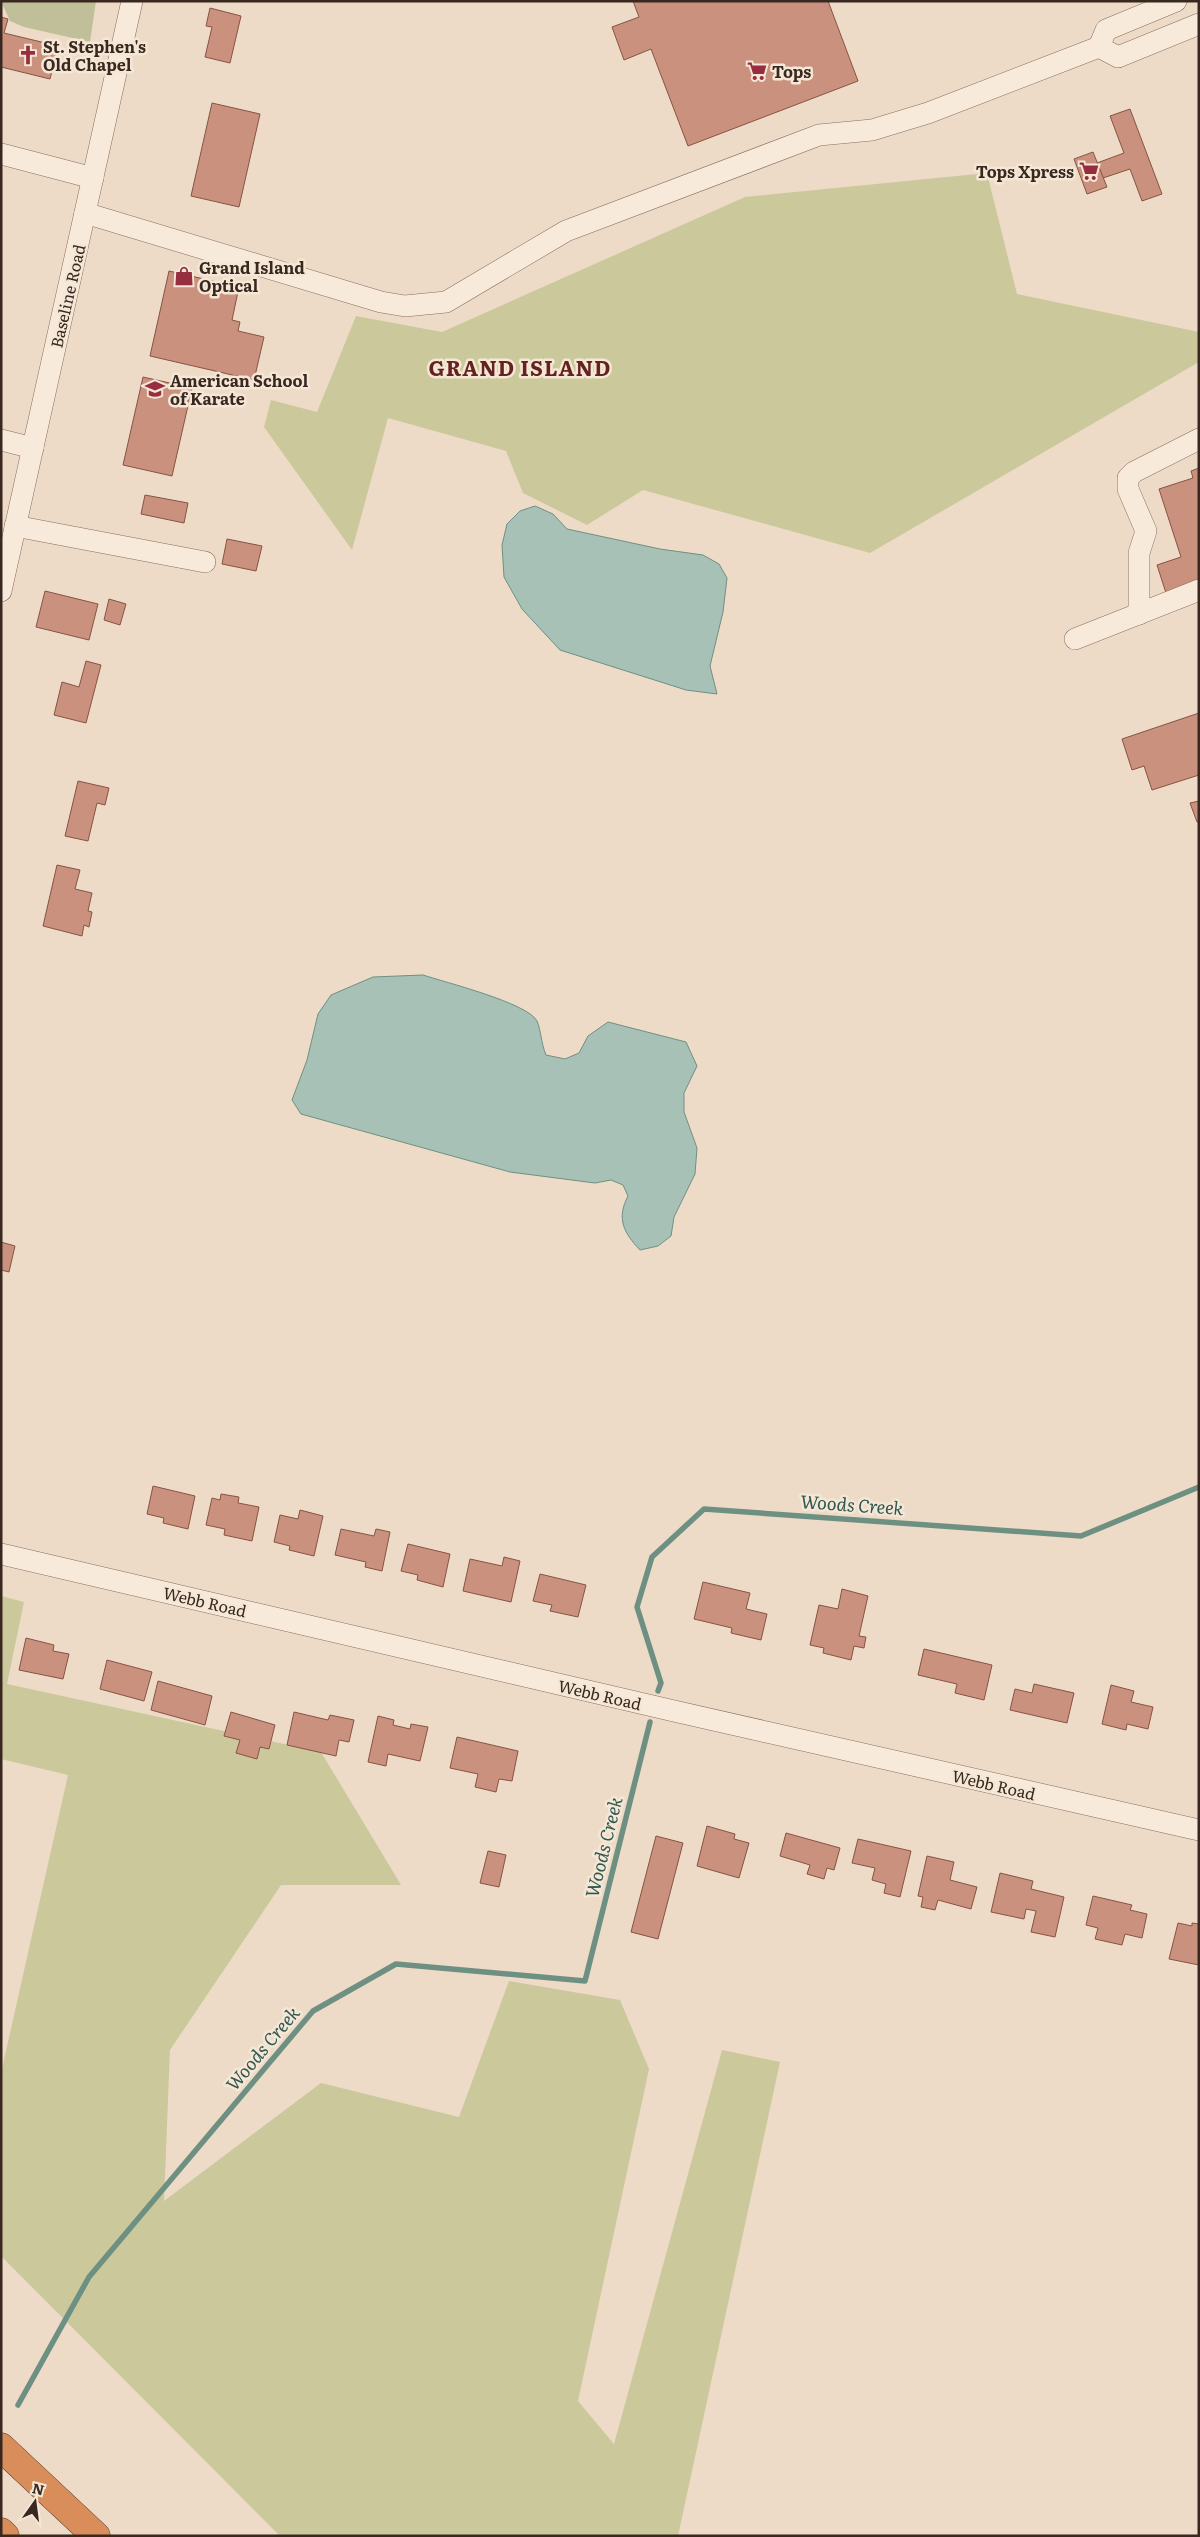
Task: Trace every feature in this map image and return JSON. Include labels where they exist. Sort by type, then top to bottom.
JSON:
[{"type":"highway","points":[[1,2447],[96,2536]]},
{"type":"highway","points":[[1,2532],[5,2536]]},
{"type":"street","name":"Baseline Road","points":[[1,591],[132,1]]},
{"type":"street","points":[[86,213],[381,302],[405,306],[446,302],[566,231],[819,134],[872,130],[928,113],[1089,51],[1106,30],[1176,1]]},
{"type":"street","points":[[1089,51],[1118,57],[1199,24]]},
{"type":"street","points":[[1,154],[93,178]]},
{"type":"street","points":[[1139,614],[1139,552],[1146,531],[1128,490],[1128,478],[1134,472],[1199,439]]},
{"type":"street","points":[[1,440],[33,448]]},
{"type":"street","points":[[15,526],[205,562]]},
{"type":"street","points":[[1074,639],[1199,590]]},
{"type":"street","name":"Webb Road","points":[[1,1554],[674,1711],[1199,1830]]},
{"type":"shaded area","points":[[1,1],[96,1],[90,42],[24,27],[10,21]]},
{"type":"shaded area","points":[[987,173],[1017,294],[1199,332],[1199,362],[870,553],[643,490],[587,525],[523,493],[506,451],[388,418],[352,550],[264,427],[271,400],[317,412],[356,316],[442,332],[745,197]]},
{"type":"shaded area","points":[[535,506],[553,514],[567,529],[660,549],[703,555],[719,564],[727,578],[723,612],[710,666],[717,694],[686,690],[560,650],[522,609],[504,577],[502,545],[507,524],[520,511]]},
{"type":"shaded area","points":[[423,975],[503,1000],[530,1014],[537,1021],[546,1055],[565,1059],[579,1053],[588,1036],[608,1022],[686,1042],[697,1066],[684,1093],[684,1112],[697,1148],[695,1174],[674,1217],[671,1236],[658,1246],[640,1250],[626,1232],[622,1219],[624,1204],[628,1196],[623,1185],[611,1180],[595,1183],[510,1172],[301,1114],[292,1100],[307,1060],[318,1014],[331,995],[373,977]]},
{"type":"shaded area","points":[[1,1596],[24,1602],[7,1684],[321,1752],[401,1885],[281,1885],[170,2050],[164,2201],[321,2083],[459,2117],[509,1981],[620,2000],[649,2069],[578,2401],[614,2444],[722,2050],[780,2062],[678,2536],[280,2536],[1,2256],[1,2073],[68,1775],[1,1759]]},
{"type":"building","name":"Tops","points":[[633,1],[828,1],[858,81],[688,146],[651,49],[624,60],[612,27],[639,17]]},
{"type":"building","points":[[210,8],[241,16],[230,63],[205,57],[212,27],[206,26]]},
{"type":"building","name":"St. Stephen's Old Chapel","points":[[1,17],[8,19],[4,33],[58,46],[50,79],[1,67]]},
{"type":"building","points":[[212,103],[260,114],[239,207],[191,196]]},
{"type":"building","points":[[1130,109],[1162,194],[1142,201],[1130,169],[1103,178],[1097,163],[1124,153],[1110,116]]},
{"type":"building","name":"Tops Xpress","points":[[1093,152],[1107,187],[1087,194],[1074,159]]},
{"type":"building","points":[[169,271],[239,287],[232,320],[240,322],[238,331],[264,337],[254,380],[150,356]]},
{"type":"building","points":[[143,377],[192,388],[172,476],[123,465]]},
{"type":"building","points":[[1199,468],[1199,583],[1166,593],[1157,565],[1181,557],[1159,489],[1193,478],[1191,471]]},
{"type":"building","points":[[145,495],[188,503],[184,523],[141,514]]},
{"type":"building","points":[[227,539],[262,546],[256,571],[222,564]]},
{"type":"building","points":[[45,591],[98,604],[89,640],[36,627]]},
{"type":"building","points":[[109,599],[126,604],[120,625],[104,620]]},
{"type":"building","points":[[86,661],[101,665],[86,723],[54,715],[62,682],[79,687]]},
{"type":"building","points":[[1199,713],[1199,775],[1152,790],[1144,766],[1132,770],[1122,739]]},
{"type":"building","points":[[78,781],[109,788],[105,805],[97,803],[88,841],[65,836]]},
{"type":"building","points":[[1199,801],[1199,822],[1197,822],[1190,803]]},
{"type":"building","points":[[57,865],[80,870],[75,889],[92,893],[88,911],[92,912],[89,927],[84,925],[82,936],[43,926]]},
{"type":"building","points":[[1,1242],[15,1246],[9,1272],[1,1270]]},
{"type":"building","points":[[153,1486],[195,1496],[188,1529],[163,1523],[164,1518],[147,1514]]},
{"type":"building","points":[[221,1494],[239,1497],[238,1503],[259,1507],[252,1541],[224,1535],[225,1529],[206,1525],[212,1498],[220,1500]]},
{"type":"building","points":[[300,1510],[323,1516],[314,1556],[289,1550],[290,1546],[274,1542],[280,1515],[298,1519]]},
{"type":"building","points":[[341,1529],[374,1536],[376,1529],[390,1532],[382,1571],[365,1567],[366,1562],[335,1555]]},
{"type":"building","points":[[408,1544],[450,1554],[443,1587],[417,1580],[418,1575],[401,1571]]},
{"type":"building","points":[[504,1557],[520,1561],[511,1602],[463,1591],[470,1559],[502,1566]]},
{"type":"building","points":[[540,1574],[586,1585],[578,1617],[550,1611],[552,1605],[533,1601]]},
{"type":"building","points":[[703,1582],[750,1593],[746,1609],[767,1614],[761,1640],[731,1633],[732,1628],[694,1619]]},
{"type":"building","points":[[842,1589],[868,1596],[859,1636],[866,1637],[864,1648],[854,1646],[851,1660],[823,1653],[824,1648],[810,1645],[819,1605],[838,1609]]},
{"type":"building","points":[[26,1638],[54,1645],[53,1651],[69,1654],[63,1679],[19,1670]]},
{"type":"building","points":[[924,1649],[992,1665],[984,1700],[955,1693],[957,1684],[918,1675]]},
{"type":"building","points":[[107,1660],[152,1672],[144,1701],[100,1689]]},
{"type":"building","points":[[158,1681],[212,1696],[205,1725],[151,1710]]},
{"type":"building","points":[[1034,1684],[1074,1693],[1067,1723],[1010,1710],[1015,1689],[1032,1693]]},
{"type":"building","points":[[1111,1685],[1134,1691],[1131,1702],[1153,1707],[1148,1729],[1127,1724],[1126,1730],[1102,1724]]},
{"type":"building","points":[[231,1712],[275,1725],[269,1749],[260,1747],[257,1759],[236,1753],[240,1740],[224,1736]]},
{"type":"building","points":[[294,1712],[328,1720],[330,1715],[354,1720],[349,1742],[339,1740],[336,1756],[287,1745]]},
{"type":"building","points":[[378,1716],[394,1720],[393,1725],[410,1729],[411,1724],[428,1727],[420,1761],[388,1754],[386,1766],[368,1762]]},
{"type":"building","points":[[457,1737],[518,1751],[512,1781],[499,1779],[496,1792],[475,1787],[478,1774],[450,1768]]},
{"type":"building","points":[[707,1826],[735,1834],[734,1839],[749,1843],[739,1878],[697,1866]]},
{"type":"building","points":[[786,1833],[840,1848],[834,1870],[827,1868],[824,1879],[807,1874],[810,1865],[780,1856]]},
{"type":"building","points":[[656,1836],[683,1843],[658,1939],[631,1932]]},
{"type":"building","points":[[858,1839],[911,1851],[900,1897],[884,1893],[886,1884],[872,1880],[875,1868],[852,1863]]},
{"type":"building","points":[[488,1851],[506,1855],[499,1887],[480,1883]]},
{"type":"building","points":[[927,1856],[954,1862],[950,1880],[977,1887],[971,1909],[938,1900],[935,1910],[921,1907],[923,1897],[918,1896]]},
{"type":"building","points":[[1000,1873],[1033,1881],[1031,1889],[1064,1897],[1055,1937],[1031,1932],[1036,1911],[1026,1909],[1024,1919],[991,1912]]},
{"type":"building","points":[[1093,1896],[1132,1905],[1130,1910],[1147,1914],[1142,1938],[1125,1934],[1122,1945],[1095,1939],[1098,1928],[1086,1925]]},
{"type":"building","points":[[1178,1923],[1192,1926],[1192,1923],[1199,1924],[1199,1965],[1169,1959]]},
{"type":"waterway","name":"Woods Creek","points":[[658,1691],[661,1683],[637,1607],[652,1557],[704,1509],[1081,1536],[1199,1487]]},
{"type":"waterway","name":"Woods Creek","points":[[18,2405],[89,2277],[313,2011],[396,1964],[585,1981],[650,1722]]},
{"type":"place","name":"St. Stephen's Old Chapel","points":[[28,55]]},
{"type":"place","name":"Tops","points":[[757,71]]},
{"type":"place","name":"Tops Xpress","points":[[1089,171]]},
{"type":"place","name":"Grand Island Optical","points":[[184,276]]},
{"type":"place","name":"American School of Karate","points":[[155,389]]},
{"type":"district","name":"GRAND ISLAND","points":[[520,366]]}]
